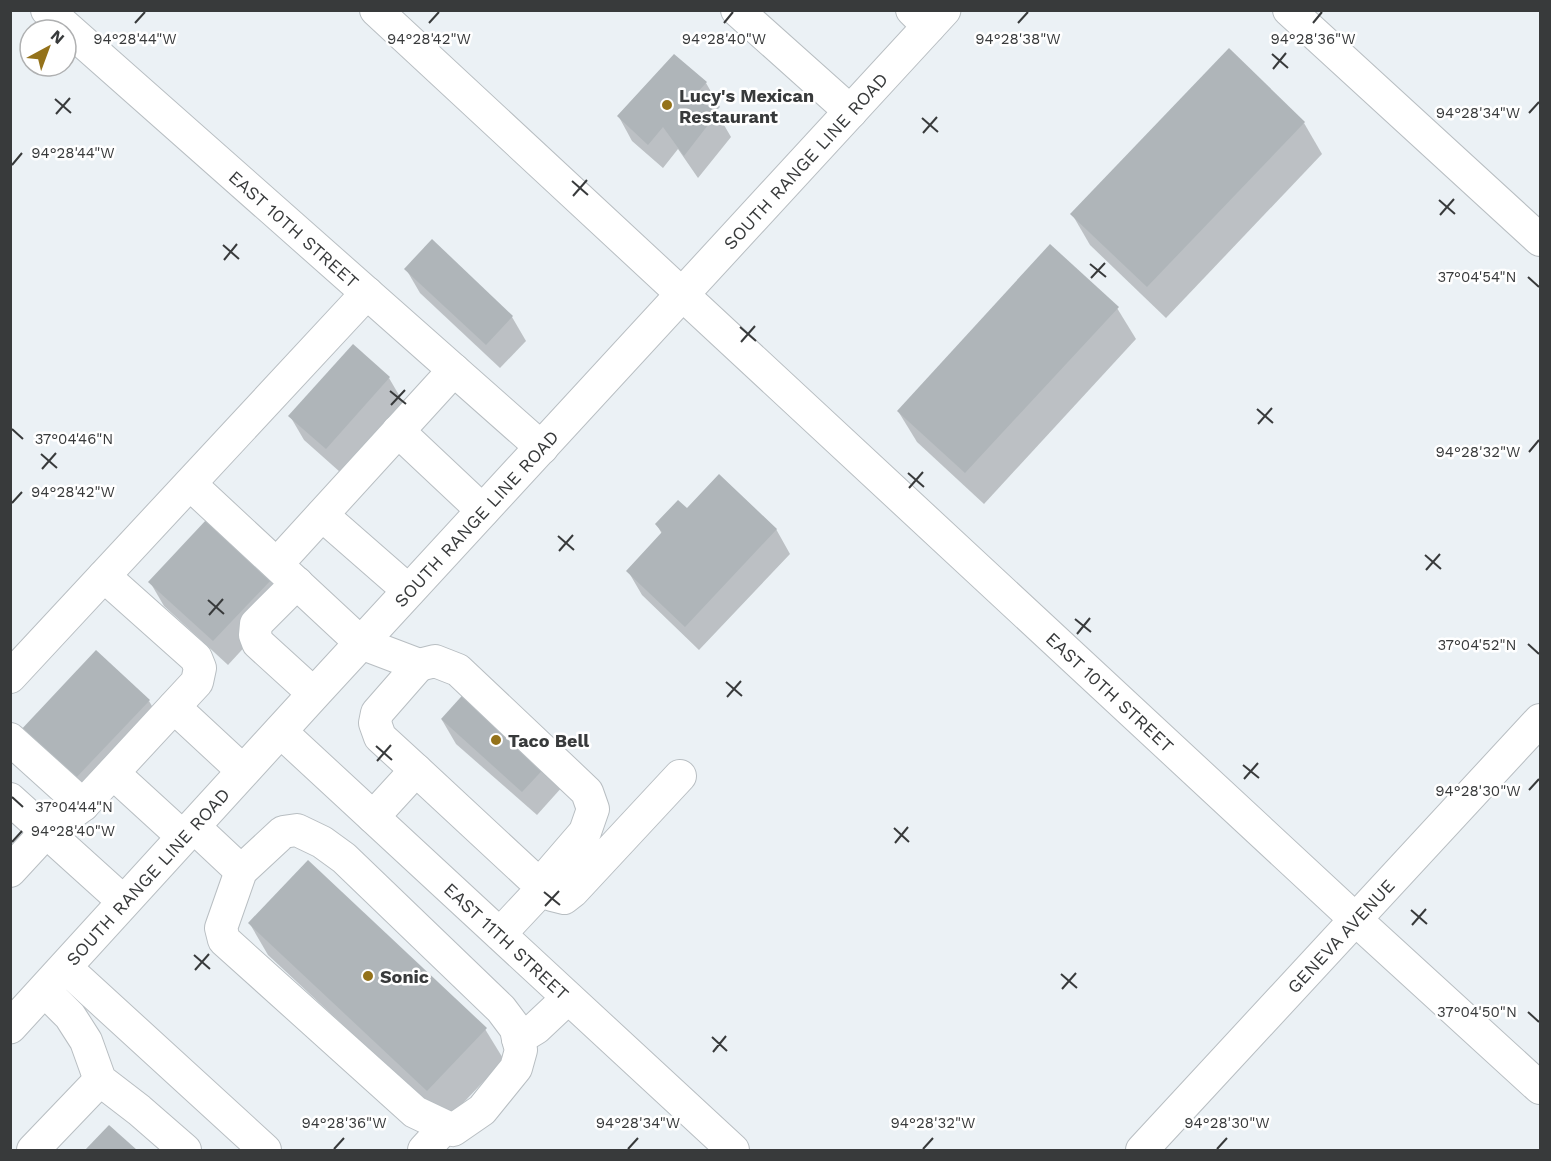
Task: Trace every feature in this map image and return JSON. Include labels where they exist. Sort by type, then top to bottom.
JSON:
[{"type":"main road","name":"SOUTH RANGE LINE ROAD","points":[[10,1027],[280,730],[851,112],[929,16]]},
{"type":"street","name":"EAST 10TH STREET","points":[[47,10],[542,448]]},
{"type":"street","name":"EAST 10TH STREET","points":[[376,10],[1540,1088]]},
{"type":"street","points":[[737,10],[851,112]]},
{"type":"street","points":[[1288,10],[1540,240]]},
{"type":"street","points":[[10,676],[367,293]]},
{"type":"street","points":[[314,694],[258,643],[255,634],[256,624],[322,515],[454,370]]},
{"type":"street","points":[[398,431],[483,511]]},
{"type":"street","points":[[190,484],[361,642],[419,665]]},
{"type":"street","points":[[322,515],[409,591]]},
{"type":"street","points":[[10,871],[46,832],[83,805],[197,682],[200,668],[196,658],[104,576]]},
{"type":"street","points":[[500,934],[543,888],[547,876],[585,832],[593,810],[587,792],[458,670],[435,661],[419,665],[378,713],[375,723],[380,737],[543,888],[552,895],[564,898],[573,891],[680,776]]},
{"type":"street","points":[[174,707],[243,771]]},
{"type":"street","name":"GENEVA AVENUE","points":[[1142,1150],[1540,720]]},
{"type":"street","name":"EAST 11TH STREET","points":[[280,730],[733,1150]]},
{"type":"street","points":[[10,740],[83,805]]},
{"type":"street","points":[[373,817],[416,770]]},
{"type":"street","points":[[113,773],[241,871]]},
{"type":"street","points":[[10,799],[124,902]]},
{"type":"street","points":[[297,831],[322,842],[344,858],[386,899],[501,1009],[516,1029],[521,1050],[516,1068],[482,1110],[453,1130],[415,1112],[224,940],[221,928],[241,871],[283,832],[297,831]]},
{"type":"street","points":[[386,899],[420,861]]},
{"type":"street","points":[[54,978],[70,1016],[86,1041],[100,1080],[185,1150]]},
{"type":"street","points":[[54,978],[265,1150]]},
{"type":"street","points":[[518,1039],[536,1028],[568,998]]},
{"type":"street","points":[[33,1150],[100,1080]]},
{"type":"street","points":[[424,1150],[445,1127]]},
{"type":"building","points":[[1229,48],[1305,122],[1147,287],[1070,214]]},
{"type":"building","name":"Lucy's Mexican Restaurant","points":[[674,54],[707,82],[693,97],[718,112],[684,156],[663,127],[648,145],[617,116]]},
{"type":"building","points":[[432,239],[513,316],[486,345],[404,269]]},
{"type":"building","points":[[1050,244],[1119,307],[965,473],[897,411]]},
{"type":"building","points":[[353,344],[390,377],[326,449],[288,416]]},
{"type":"building","points":[[719,474],[777,529],[685,627],[626,571],[662,532],[655,524],[678,500],[687,508]]},
{"type":"building","points":[[207,519],[272,579],[213,641],[148,582]]},
{"type":"building","points":[[96,650],[150,700],[72,782],[19,732]]},
{"type":"building","name":"Taco Bell","points":[[469,688],[551,761],[522,792],[441,719]]},
{"type":"building","name":"Sonic","points":[[308,860],[487,1028],[427,1091],[248,923]]},
{"type":"building","points":[[109,1125],[137,1150],[85,1150]]},
{"type":"place","name":"Lucy's Mexican Restaurant","points":[[667,105]]},
{"type":"place","name":"Taco Bell","points":[[496,740]]},
{"type":"place","name":"Sonic","points":[[368,976]]}]
